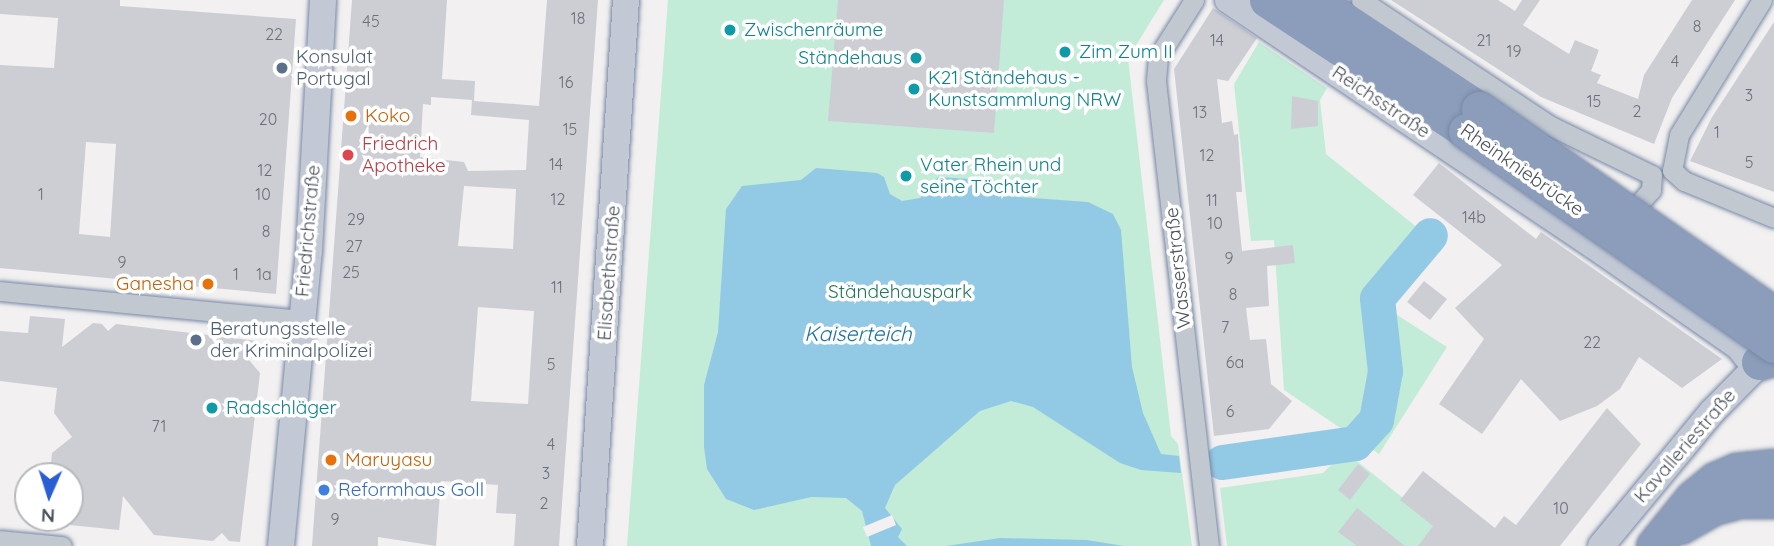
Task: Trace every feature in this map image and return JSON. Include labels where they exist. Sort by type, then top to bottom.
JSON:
[{"type":"highway","name":"Rheinkniebrücke","points":[[1267,0],[1473,120],[1774,315]]},
{"type":"highway","name":"Rheinkniebrücke","points":[[1314,0],[1473,120],[1767,356]]},
{"type":"highway","points":[[1655,546],[1693,498],[1715,480],[1736,471],[1774,467]]},
{"type":"highway","points":[[1655,546],[1713,507],[1741,500],[1774,500]]},
{"type":"main road","name":"Friedrichstraße","points":[[281,546],[300,320],[309,251],[323,0]]},
{"type":"main road","name":"Elisabethstraße","points":[[590,546],[626,0]]},
{"type":"main road","name":"Reichsstraße","points":[[1228,0],[1603,252],[1739,347],[1767,356]]},
{"type":"main road","name":"Kavalleriestraße","points":[[1601,546],[1767,356]]},
{"type":"street","name":"Wasserstraße","points":[[1194,0],[1158,57],[1157,101],[1168,176],[1209,546]]},
{"type":"street","points":[[1361,0],[1551,125],[1652,174],[1651,190],[1603,252]]},
{"type":"street","points":[[1762,0],[1679,135],[1672,170],[1685,181],[1774,218]]},
{"type":"street","points":[[0,291],[300,320]]},
{"type":"street","points":[[0,540],[62,546]]},
{"type":"green space","name":"Ständehauspark","points":[[668,0],[1164,0],[1128,58],[1171,436],[1178,444],[1192,546],[627,546]]},
{"type":"green space","points":[[1259,42],[1327,88],[1320,100],[1326,154],[1429,237],[1383,306],[1447,347],[1379,454],[1284,390],[1274,240],[1251,241],[1234,84]]},
{"type":"green space","points":[[1353,458],[1463,546],[1227,546],[1220,488],[1323,473],[1336,460]]},
{"type":"water","name":"Kaiserteich","points":[[816,168],[877,173],[884,177],[890,194],[902,201],[920,198],[938,177],[1001,181],[1006,196],[1088,202],[1113,214],[1121,230],[1132,367],[1143,413],[1161,454],[1179,456],[1181,473],[1141,470],[1120,463],[1033,407],[1011,401],[980,411],[895,485],[885,508],[902,529],[898,537],[907,546],[871,546],[862,511],[846,498],[811,497],[754,510],[726,499],[707,469],[704,447],[704,385],[718,332],[726,209],[742,186],[801,180]]},
{"type":"water","points":[[1000,538],[1087,540],[1124,546],[946,546]]},
{"type":"pier","points":[[892,515],[896,525],[867,537],[863,527]]},
{"type":"building","points":[[0,0],[120,0],[120,6],[296,19],[276,294],[0,268],[0,65],[54,68],[58,18],[0,14]],"holes":[[[86,142],[116,144],[110,237],[79,234]]]},
{"type":"building","points":[[352,0],[447,0],[442,79],[475,81],[474,101],[539,106],[547,0],[598,0],[559,546],[514,546],[516,514],[496,513],[498,485],[441,481],[436,546],[378,537],[378,546],[312,546]],"holes":[[[431,97],[472,100],[471,115],[529,120],[526,170],[468,171],[464,162],[420,157],[423,104],[431,105]],[[464,186],[516,189],[513,249],[458,246]],[[478,307],[534,311],[528,404],[471,401]]]},
{"type":"building","name":"Ständehaus","points":[[838,0],[1004,0],[994,133],[828,121]]},
{"type":"building","points":[[1391,0],[1498,0],[1515,11],[1522,0],[1540,0],[1523,25],[1569,54],[1575,40],[1599,50],[1591,71],[1601,75],[1597,83],[1638,99],[1644,75],[1692,0],[1735,0],[1672,98],[1654,144],[1541,97]]},
{"type":"building","points":[[1213,8],[1257,38],[1228,81],[1217,79],[1222,123],[1232,121],[1234,135],[1238,134],[1242,192],[1236,192],[1242,251],[1293,245],[1295,263],[1267,266],[1269,306],[1246,308],[1250,340],[1266,339],[1271,384],[1292,401],[1269,429],[1214,436],[1174,69]]},
{"type":"building","points":[[1774,22],[1774,192],[1690,161],[1712,117]]},
{"type":"building","points":[[1292,96],[1318,101],[1318,126],[1291,129]]},
{"type":"building","points":[[1439,163],[1536,239],[1541,232],[1722,359],[1682,388],[1639,357],[1620,389],[1597,406],[1560,421],[1521,379],[1482,434],[1439,404],[1484,339],[1455,308],[1502,265],[1413,195]]},
{"type":"building","points":[[1424,281],[1447,299],[1430,320],[1407,302]]},
{"type":"building","points":[[30,316],[65,319],[62,347],[93,323],[102,324],[108,331],[116,324],[258,341],[257,353],[249,360],[260,373],[240,542],[229,541],[222,533],[213,541],[154,535],[123,496],[119,530],[84,526],[84,462],[51,462],[52,453],[72,437],[54,413],[57,388],[0,381],[0,331],[28,333]]},
{"type":"building","points":[[1607,408],[1641,444],[1560,546],[1418,546],[1433,526],[1400,500],[1423,471],[1495,528],[1504,516],[1516,525]]},
{"type":"building","points":[[1358,464],[1370,474],[1350,500],[1338,490]]},
{"type":"building","points":[[1357,508],[1405,546],[1357,546],[1338,532]]},
{"type":"waterway","points":[[1222,462],[1355,443],[1376,420],[1385,371],[1377,298],[1430,235]]},
{"type":"place","name":"Zwischenräume","points":[[730,30]]},
{"type":"place","name":"Zim Zum II","points":[[1065,52]]},
{"type":"place","name":"Ständehaus","points":[[916,58]]},
{"type":"place","name":"Konsulat Portugal","points":[[282,68]]},
{"type":"place","name":"K21 Ständehaus - Kunstsammlung NRW","points":[[914,89]]},
{"type":"place","name":"Koko","points":[[351,116]]},
{"type":"place","name":"Friedrich Apotheke","points":[[348,155]]},
{"type":"place","name":"Vater Rhein und seine Töchter","points":[[906,176]]},
{"type":"place","name":"Ganesha","points":[[208,284]]},
{"type":"place","name":"Beratungsstelle der Kriminalpolizei","points":[[196,340]]},
{"type":"place","name":"Radschläger","points":[[212,408]]},
{"type":"place","name":"Maruyasu","points":[[331,460]]},
{"type":"place","name":"Reformhaus Goll","points":[[324,490]]}]
